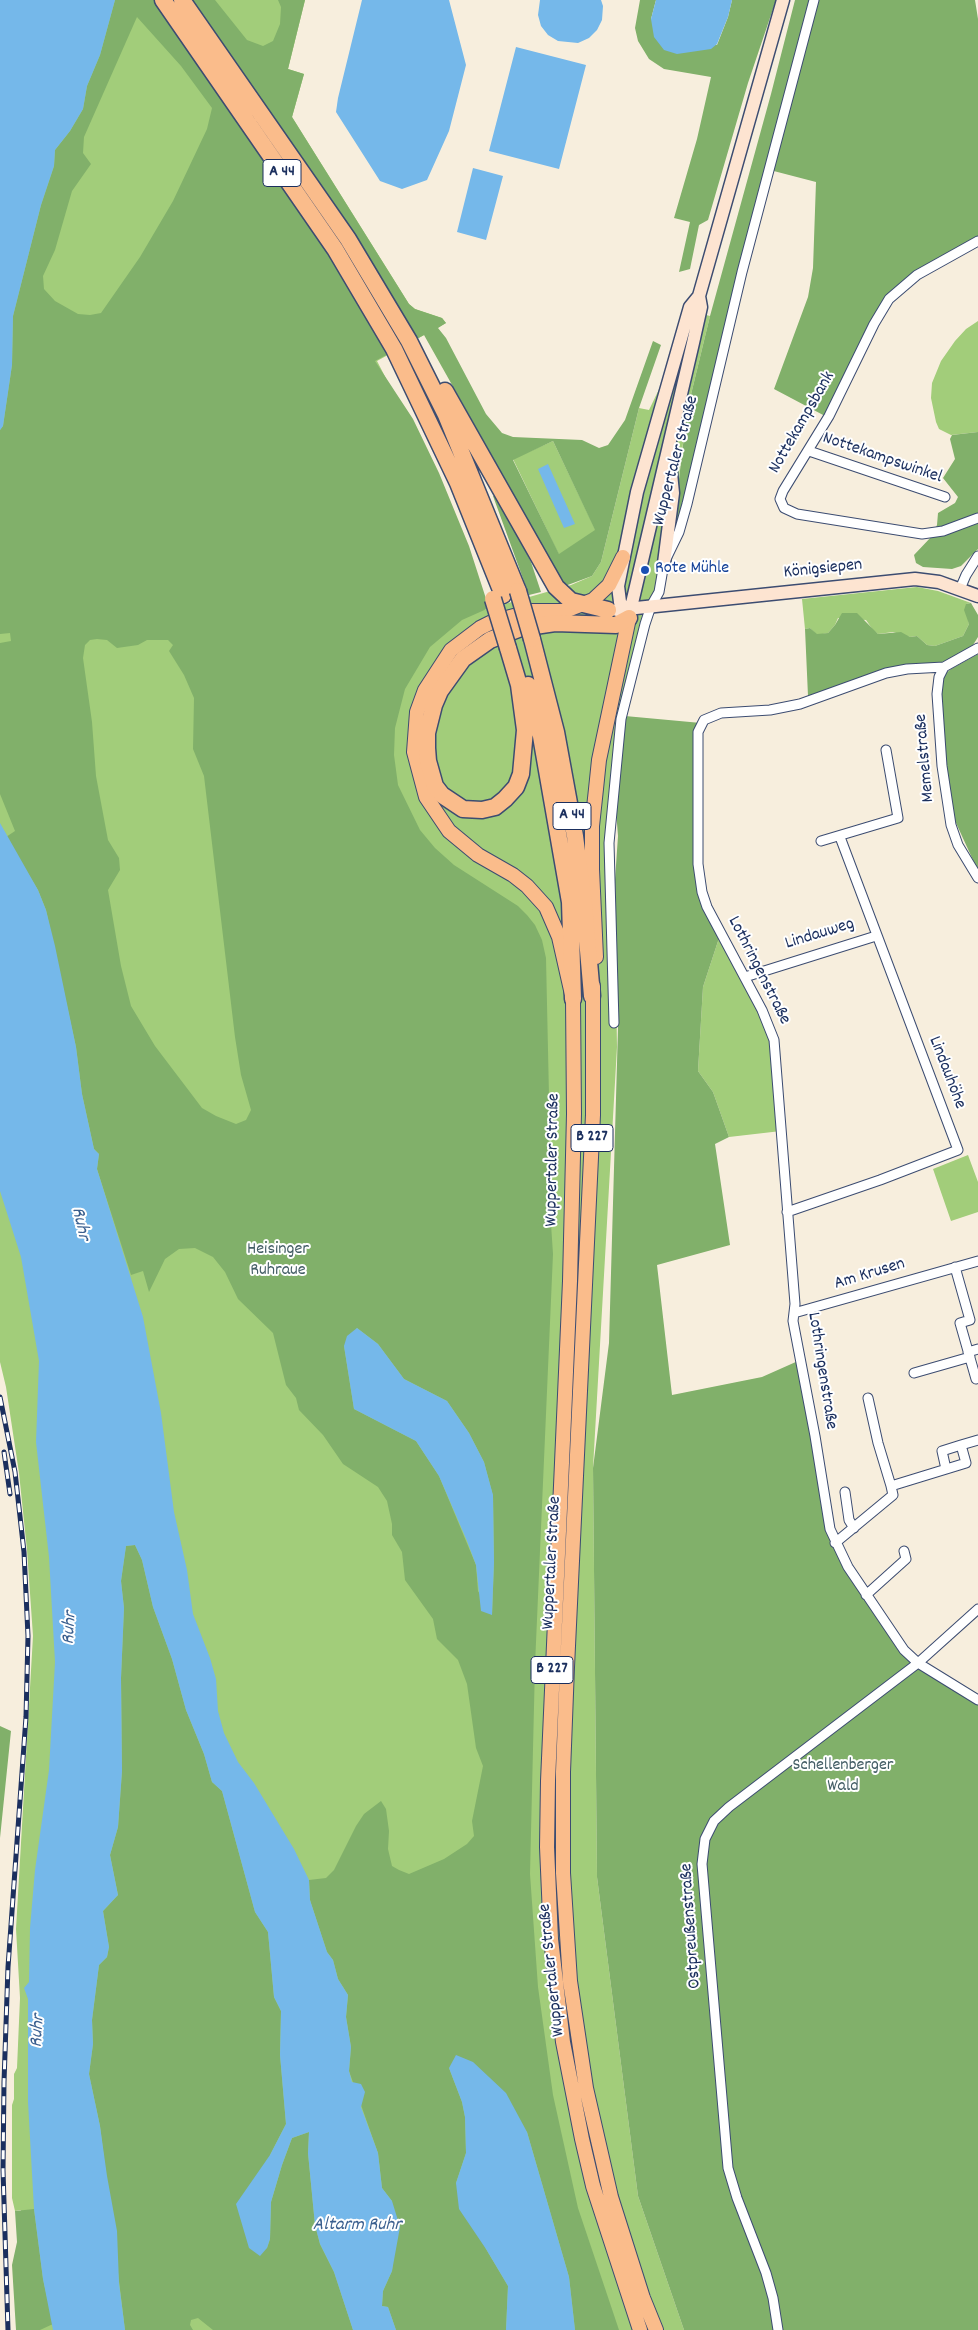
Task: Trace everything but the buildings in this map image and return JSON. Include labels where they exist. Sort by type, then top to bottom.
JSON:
[{"type":"highway","name":"A 44","points":[[163,0],[335,249],[394,349],[432,424],[505,595]]},
{"type":"highway","name":"A 44","points":[[182,0],[348,239],[409,340],[446,415],[505,595],[519,643],[541,736],[560,836],[570,902],[573,999]]},
{"type":"highway","points":[[409,340],[429,362],[552,582],[566,597],[581,604],[623,612],[616,625],[555,623],[521,628],[490,640],[463,659],[440,691],[434,705],[427,733],[428,761],[436,786],[442,796],[463,809],[482,810],[495,806],[505,799],[516,787],[521,774],[525,730],[520,685],[519,643],[505,595]]},
{"type":"highway","name":"A 44","points":[[519,643],[556,732],[575,836],[584,904],[592,996]]},
{"type":"main road","points":[[565,611],[593,600],[603,593],[623,557]]},
{"type":"main road","name":"Wuppertaler Straße","points":[[640,2330],[599,2203],[582,2139],[564,2042],[551,1939],[547,1847],[548,1781],[570,1281],[574,1114],[573,999],[559,937],[546,907],[527,886],[513,875],[478,855],[449,831],[426,797],[414,752],[417,712],[425,690],[451,650],[480,628],[492,622],[532,611],[623,612],[600,760],[592,826],[596,962],[592,996],[593,1115],[563,1772],[565,1920],[570,1981],[586,2088],[627,2249],[656,2330]]},
{"type":"street","name":"Wuppertaler Straße","points":[[623,612],[618,593],[623,557],[637,492],[690,307],[699,296],[783,0]]},
{"type":"street","name":"Wuppertaler Straße","points":[[614,1023],[609,843],[612,796],[621,719],[651,606],[659,592],[664,563],[679,532],[687,504],[742,272],[814,0]]},
{"type":"street","name":"Nottekampsbank","points":[[978,242],[917,275],[889,299],[874,324],[840,395],[783,491],[780,500],[787,510],[797,514],[927,534],[950,529],[978,518]]},
{"type":"street","name":"Wuppertaler Straße","points":[[623,612],[668,443],[701,307],[699,296]]},
{"type":"street","points":[[664,563],[673,493],[668,443]]},
{"type":"street","name":"Nottekampswinkel","points":[[808,451],[945,497]]},
{"type":"street","points":[[960,589],[978,556]]},
{"type":"street","name":"Königsiepen","points":[[623,612],[651,606],[914,579],[930,580],[978,596]]},
{"type":"street","points":[[944,667],[978,648]]},
{"type":"street","name":"Memelstraße","points":[[944,667],[939,677],[937,694],[944,790],[952,831],[978,878]]},
{"type":"street","name":"Lothringenstraße","points":[[944,667],[907,669],[886,673],[800,704],[770,710],[716,714],[702,722],[698,739],[699,878],[707,907],[770,1028],[776,1052],[794,1327],[815,1436],[824,1503],[830,1529],[835,1543],[866,1594],[904,1650],[918,1663],[978,1700]]},
{"type":"street","points":[[821,841],[898,818],[886,750]]},
{"type":"street","name":"Lindauhöhe","points":[[787,1212],[880,1180],[958,1150],[840,836]]},
{"type":"street","name":"Lindauweg","points":[[745,977],[876,936]]},
{"type":"street","name":"Am Krusen","points":[[794,1313],[978,1261]]},
{"type":"street","points":[[955,1267],[974,1319],[960,1323],[976,1378],[978,1378]]},
{"type":"street","points":[[914,1373],[969,1355],[978,1349]]},
{"type":"street","points":[[835,1543],[893,1495],[878,1443],[868,1398]]},
{"type":"street","points":[[946,1469],[942,1451],[978,1440]]},
{"type":"street","points":[[891,1486],[966,1464],[961,1445]]},
{"type":"street","points":[[845,1492],[849,1520],[854,1528]]},
{"type":"street","points":[[866,1594],[906,1560],[904,1551]]},
{"type":"street","name":"Ostpreußenstraße","points":[[778,2330],[773,2298],[766,2273],[737,2198],[728,2168],[705,1902],[703,1848],[714,1821],[729,1807],[918,1663],[978,1609]]},
{"type":"green space","name":"Heisinger Ruhraue","points":[[0,0],[305,0],[288,69],[304,74],[292,117],[409,304],[415,309],[442,318],[446,323],[377,361],[407,419],[484,610],[571,585],[592,576],[601,562],[639,408],[649,410],[663,381],[683,309],[710,316],[687,411],[677,492],[658,592],[650,609],[609,796],[614,861],[617,1047],[593,1468],[597,1877],[638,2196],[684,2330],[28,2330],[21,2210],[15,2211],[12,2198],[12,2105],[14,2099],[14,2074],[17,2068],[20,1998],[16,1929],[33,1636],[19,1473],[6,1387],[0,1362]]},
{"type":"green space","points":[[115,0],[215,0],[247,40],[263,46],[273,41],[280,24],[281,7],[278,0],[305,0],[288,69],[304,74],[292,117],[409,304],[415,309],[442,318],[446,323],[438,328],[446,338],[486,414],[502,433],[513,437],[582,440],[599,448],[608,445],[625,420],[653,341],[661,345],[639,408],[601,562],[592,576],[565,586],[424,335],[375,361],[413,419],[439,473],[469,546],[489,608],[462,620],[430,647],[405,689],[395,728],[394,755],[398,785],[420,830],[435,848],[454,865],[518,906],[527,915],[535,925],[542,940],[546,958],[550,1142],[549,1194],[553,1254],[535,1665],[530,1874],[538,1987],[553,2095],[578,2208],[619,2330],[575,2330],[569,2277],[527,2132],[449,2068],[462,2102],[465,2117],[466,2153],[456,2183],[486,2249],[508,2286],[506,2330],[396,2330],[388,2307],[382,2306],[383,2291],[392,2271],[394,2250],[392,2201],[382,2188],[378,2153],[349,2071],[351,2047],[346,2017],[348,1995],[338,1979],[333,1960],[327,1952],[310,1900],[309,1880],[326,1878],[334,1870],[364,1814],[381,1801],[386,1809],[389,1831],[388,1849],[392,1866],[409,1874],[444,1859],[467,1844],[474,1836],[472,1821],[483,1766],[476,1748],[467,1684],[458,1660],[437,1639],[433,1619],[405,1580],[402,1552],[392,1535],[392,1524],[387,1501],[378,1487],[343,1464],[323,1435],[299,1410],[296,1398],[286,1385],[273,1333],[238,1299],[225,1272],[213,1257],[195,1248],[179,1249],[165,1259],[149,1292],[143,1271],[131,1275],[97,1169],[99,1154],[94,1149],[82,1094],[76,1047],[46,910],[38,890],[6,837],[15,831],[0,794],[0,643],[11,641],[10,633],[0,634],[0,430],[3,426],[12,365],[13,316],[41,205],[54,166],[55,150],[70,131],[83,109],[87,86],[100,55]],"holes":[[[137,17],[181,66],[212,108],[207,129],[173,201],[140,257],[101,313],[90,315],[78,314],[55,301],[44,289],[43,276],[55,250],[72,191],[91,164],[83,153],[84,137]],[[553,441],[595,530],[559,554],[513,460]],[[90,640],[107,640],[117,648],[138,645],[147,640],[168,640],[173,645],[169,651],[184,675],[194,698],[193,749],[204,776],[235,1037],[241,1075],[251,1110],[246,1120],[236,1124],[202,1108],[155,1046],[131,1006],[121,966],[108,890],[120,870],[119,858],[108,840],[96,776],[92,722],[83,658],[85,645]],[[357,1328],[378,1344],[404,1379],[447,1401],[469,1433],[484,1462],[493,1496],[494,1562],[492,1615],[478,1591],[476,1565],[439,1476],[416,1441],[354,1409],[344,1346]]]},
{"type":"green space","points":[[640,0],[656,0],[651,19],[717,45],[728,17],[732,0],[776,0],[748,83],[708,220],[699,225],[690,269],[679,272],[690,222],[674,218],[697,139],[711,77],[664,69],[649,59],[638,41],[635,28]]},
{"type":"green space","points":[[795,0],[975,0],[978,19],[978,238],[892,292],[825,416],[774,389],[808,297],[813,268],[816,182],[766,169],[693,497],[672,538],[687,411],[710,316]]},
{"type":"green space","points":[[978,321],[978,432],[951,435],[939,429],[936,422],[931,398],[932,383],[941,361],[955,341],[966,329]]},
{"type":"green space","points":[[978,432],[978,549],[961,566],[952,569],[923,567],[916,563],[914,555],[932,536],[937,525],[938,513],[955,503],[958,497],[943,478],[955,459],[950,439],[952,435]]},
{"type":"green space","points":[[553,441],[596,531],[559,555],[513,459]]},
{"type":"green space","points":[[493,496],[497,496],[531,562],[541,592],[529,595]]},
{"type":"green space","points":[[917,587],[938,591],[971,603],[966,604],[969,624],[963,636],[935,646],[927,645],[917,636],[910,637],[893,632],[878,634],[866,620],[838,618],[828,633],[817,635],[810,628],[805,629],[802,599]]},
{"type":"green space","points":[[971,603],[978,615],[978,637],[973,645],[957,657],[939,663],[884,669],[808,696],[805,629],[810,628],[817,634],[828,633],[842,613],[857,613],[878,634],[901,632],[910,637],[917,636],[927,645],[935,646],[963,636],[969,624],[964,610],[966,604]]},
{"type":"green space","points":[[978,654],[978,871],[951,812],[944,763],[941,684],[945,674],[951,669]]},
{"type":"green space","name":"Schellenberger Wald","points":[[625,716],[701,723],[697,877],[720,935],[703,987],[698,1071],[713,1092],[729,1137],[715,1144],[730,1245],[657,1265],[672,1395],[762,1377],[798,1361],[828,1528],[895,1640],[978,1702],[978,2330],[684,2330],[638,2196],[597,1877],[593,1468],[609,1343],[618,1028],[615,880],[618,836],[615,798]]},
{"type":"green space","points":[[720,935],[743,976],[771,1040],[781,1131],[729,1137],[713,1092],[698,1071],[703,987]]},
{"type":"green space","points":[[968,1155],[978,1182],[978,1212],[951,1221],[933,1169]]},
{"type":"green space","points":[[135,1545],[142,1560],[153,1607],[172,1659],[186,1710],[204,1754],[212,1782],[222,1791],[255,1912],[268,1932],[274,1997],[281,2011],[280,2055],[286,2124],[270,2155],[267,2248],[270,2239],[271,2202],[282,2165],[292,2138],[309,2132],[308,2153],[315,2225],[320,2244],[334,2272],[353,2330],[213,2330],[198,2318],[191,2320],[190,2325],[193,2330],[125,2330],[100,2126],[89,2074],[93,2044],[92,2020],[99,1965],[107,1957],[109,1947],[103,1911],[118,1895],[110,1855],[118,1827],[122,1771],[121,1678],[124,1608],[121,1581],[126,1546]]},
{"type":"green space","points":[[0,1726],[11,1731],[0,1838]]},
{"type":"green space","points":[[34,2209],[43,2279],[53,2324],[40,2330],[16,2330],[12,2265],[17,2242],[15,2211]]},
{"type":"water","points":[[0,0],[115,0],[100,55],[87,86],[83,109],[70,131],[55,150],[54,166],[41,205],[13,316],[12,365],[3,426],[0,430]]},
{"type":"water","points":[[362,0],[449,0],[466,65],[449,131],[427,180],[402,189],[380,181],[336,112]]},
{"type":"water","points":[[540,0],[601,0],[603,6],[602,20],[597,30],[589,38],[578,43],[558,41],[548,35],[541,26],[538,15]]},
{"type":"water","points":[[656,0],[732,0],[728,17],[717,44],[711,49],[677,54],[664,50],[654,37],[651,19]]},
{"type":"water","points":[[516,47],[586,65],[559,169],[489,151]]},
{"type":"water","points":[[473,168],[503,176],[486,240],[457,232]]},
{"type":"water","points":[[548,464],[575,524],[564,528],[538,469]]},
{"type":"water","points":[[0,823],[38,890],[46,910],[55,946],[76,1047],[82,1094],[94,1149],[99,1154],[97,1169],[143,1317],[161,1413],[174,1512],[187,1570],[193,1614],[216,1679],[218,1711],[224,1733],[238,1762],[254,1783],[294,1849],[309,1880],[310,1900],[327,1952],[333,1960],[338,1979],[348,1995],[346,2017],[351,2047],[349,2071],[352,2082],[361,2084],[365,2092],[361,2107],[378,2153],[382,2188],[392,2201],[400,2227],[392,2271],[383,2291],[382,2306],[388,2307],[396,2330],[353,2330],[334,2272],[320,2244],[315,2225],[308,2153],[309,2132],[292,2138],[282,2165],[271,2202],[270,2239],[267,2248],[260,2256],[249,2248],[236,2204],[270,2155],[286,2124],[280,2055],[281,2011],[274,1997],[268,1932],[255,1912],[222,1791],[212,1782],[204,1754],[186,1710],[172,1659],[153,1607],[142,1560],[135,1545],[126,1546],[121,1581],[124,1608],[121,1678],[122,1771],[118,1827],[110,1855],[118,1895],[103,1911],[109,1947],[107,1957],[99,1965],[92,2020],[93,2044],[89,2074],[100,2126],[117,2231],[119,2283],[125,2330],[53,2330],[43,2279],[34,2209],[28,2102],[28,1999],[24,1988],[29,1982],[30,1928],[35,1870],[49,1770],[55,1662],[49,1557],[36,1442],[39,1361],[21,1257],[0,1191]]},
{"type":"water","points":[[357,1328],[378,1344],[404,1379],[447,1401],[469,1433],[484,1462],[493,1495],[494,1562],[492,1615],[481,1611],[476,1565],[467,1541],[439,1476],[416,1441],[354,1409],[344,1346],[347,1336]]},
{"type":"water","points":[[456,2055],[473,2062],[506,2093],[527,2132],[569,2277],[575,2330],[506,2330],[508,2286],[459,2209],[456,2183],[466,2153],[465,2117],[462,2102],[449,2068]]},
{"type":"railway","points":[[0,1397],[15,1472],[24,1552],[28,1636],[26,1717],[8,1967],[4,2082],[3,2170],[8,2330]]},
{"type":"railway","points":[[4,1452],[10,1494]]},
{"type":"place","name":"Rote Mühle","points":[[645,570]]},
{"type":"water label","name":"Ruhr","points":[[79,1224]]},
{"type":"water label","name":"Ruhr","points":[[71,1628]]},
{"type":"water label","name":"Ruhr","points":[[39,2031]]},
{"type":"water label","name":"Altarm Ruhr","points":[[357,2226]]}]
